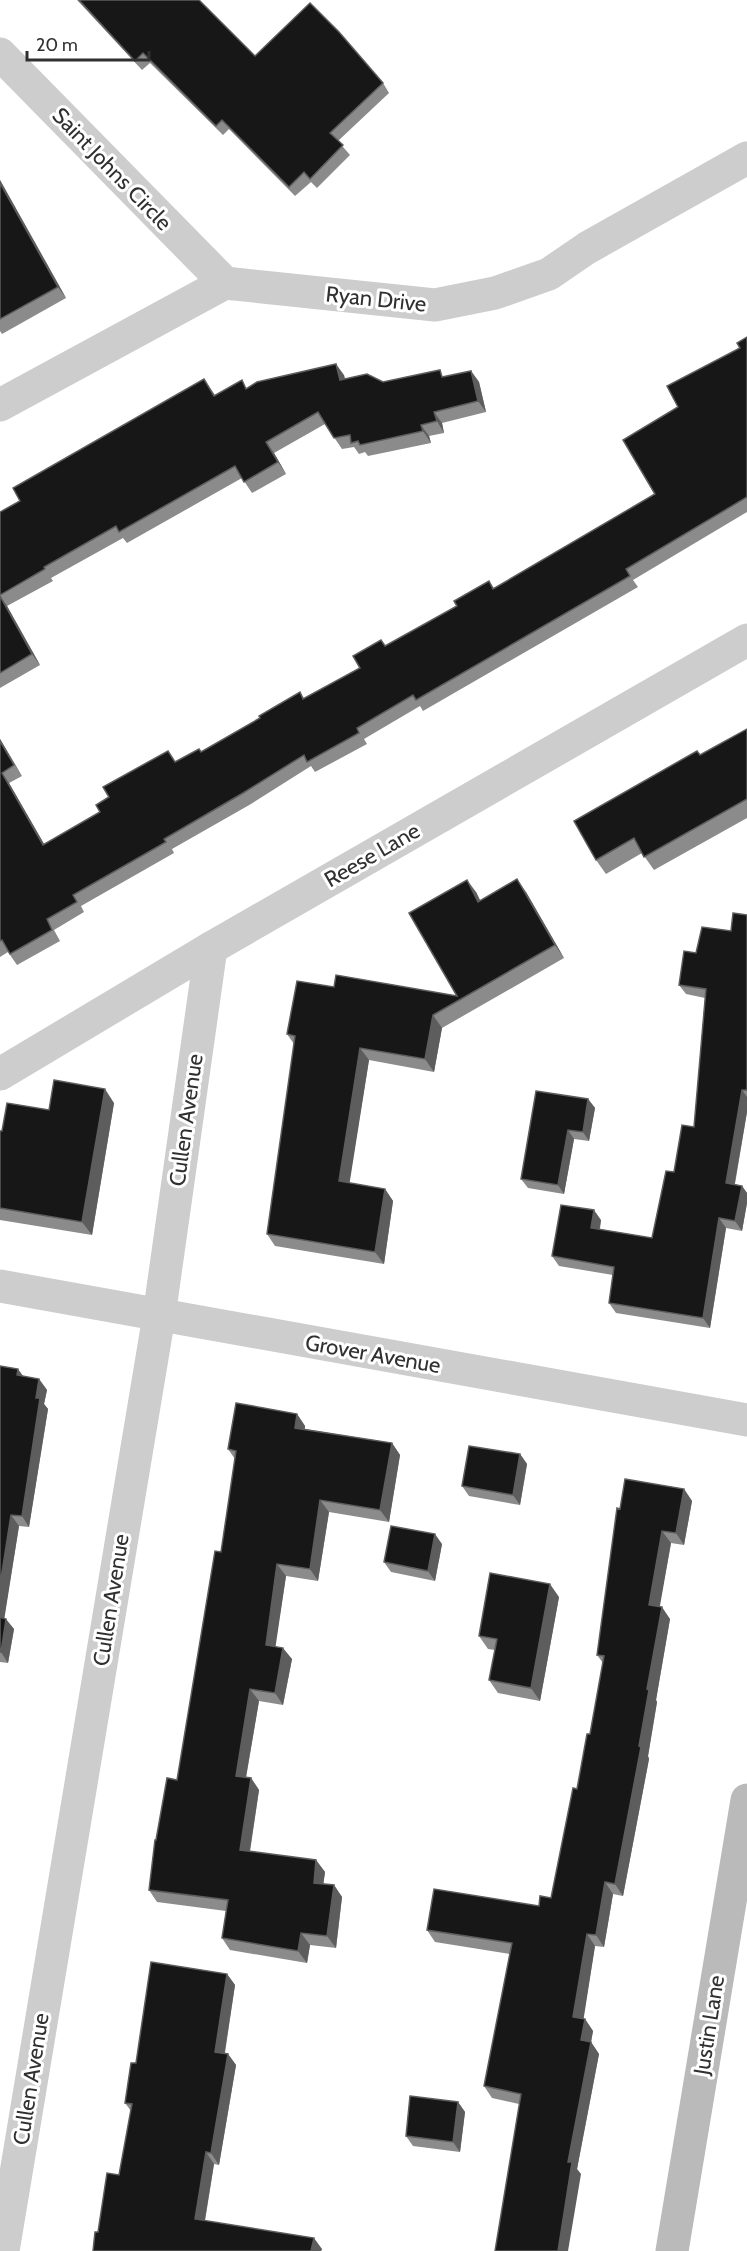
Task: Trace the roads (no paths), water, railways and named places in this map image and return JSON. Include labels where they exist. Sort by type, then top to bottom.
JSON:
[{"type":"street","name":"Saint Johns Circle","points":[[0,54],[225,283]]},
{"type":"street","name":"Ryan Drive","points":[[225,283],[435,305],[495,293],[549,274],[587,248],[747,158]]},
{"type":"street","points":[[0,405],[225,283]]},
{"type":"street","name":"Reese Lane","points":[[0,1074],[211,948],[747,640]]},
{"type":"street","name":"Cullen Avenue","points":[[3,2251],[159,1316],[211,948]]},
{"type":"street","name":"Grover Avenue","points":[[0,1286],[747,1420]]},
{"type":"street","name":"Justin Lane","points":[[672,2251],[747,1800]]}]
